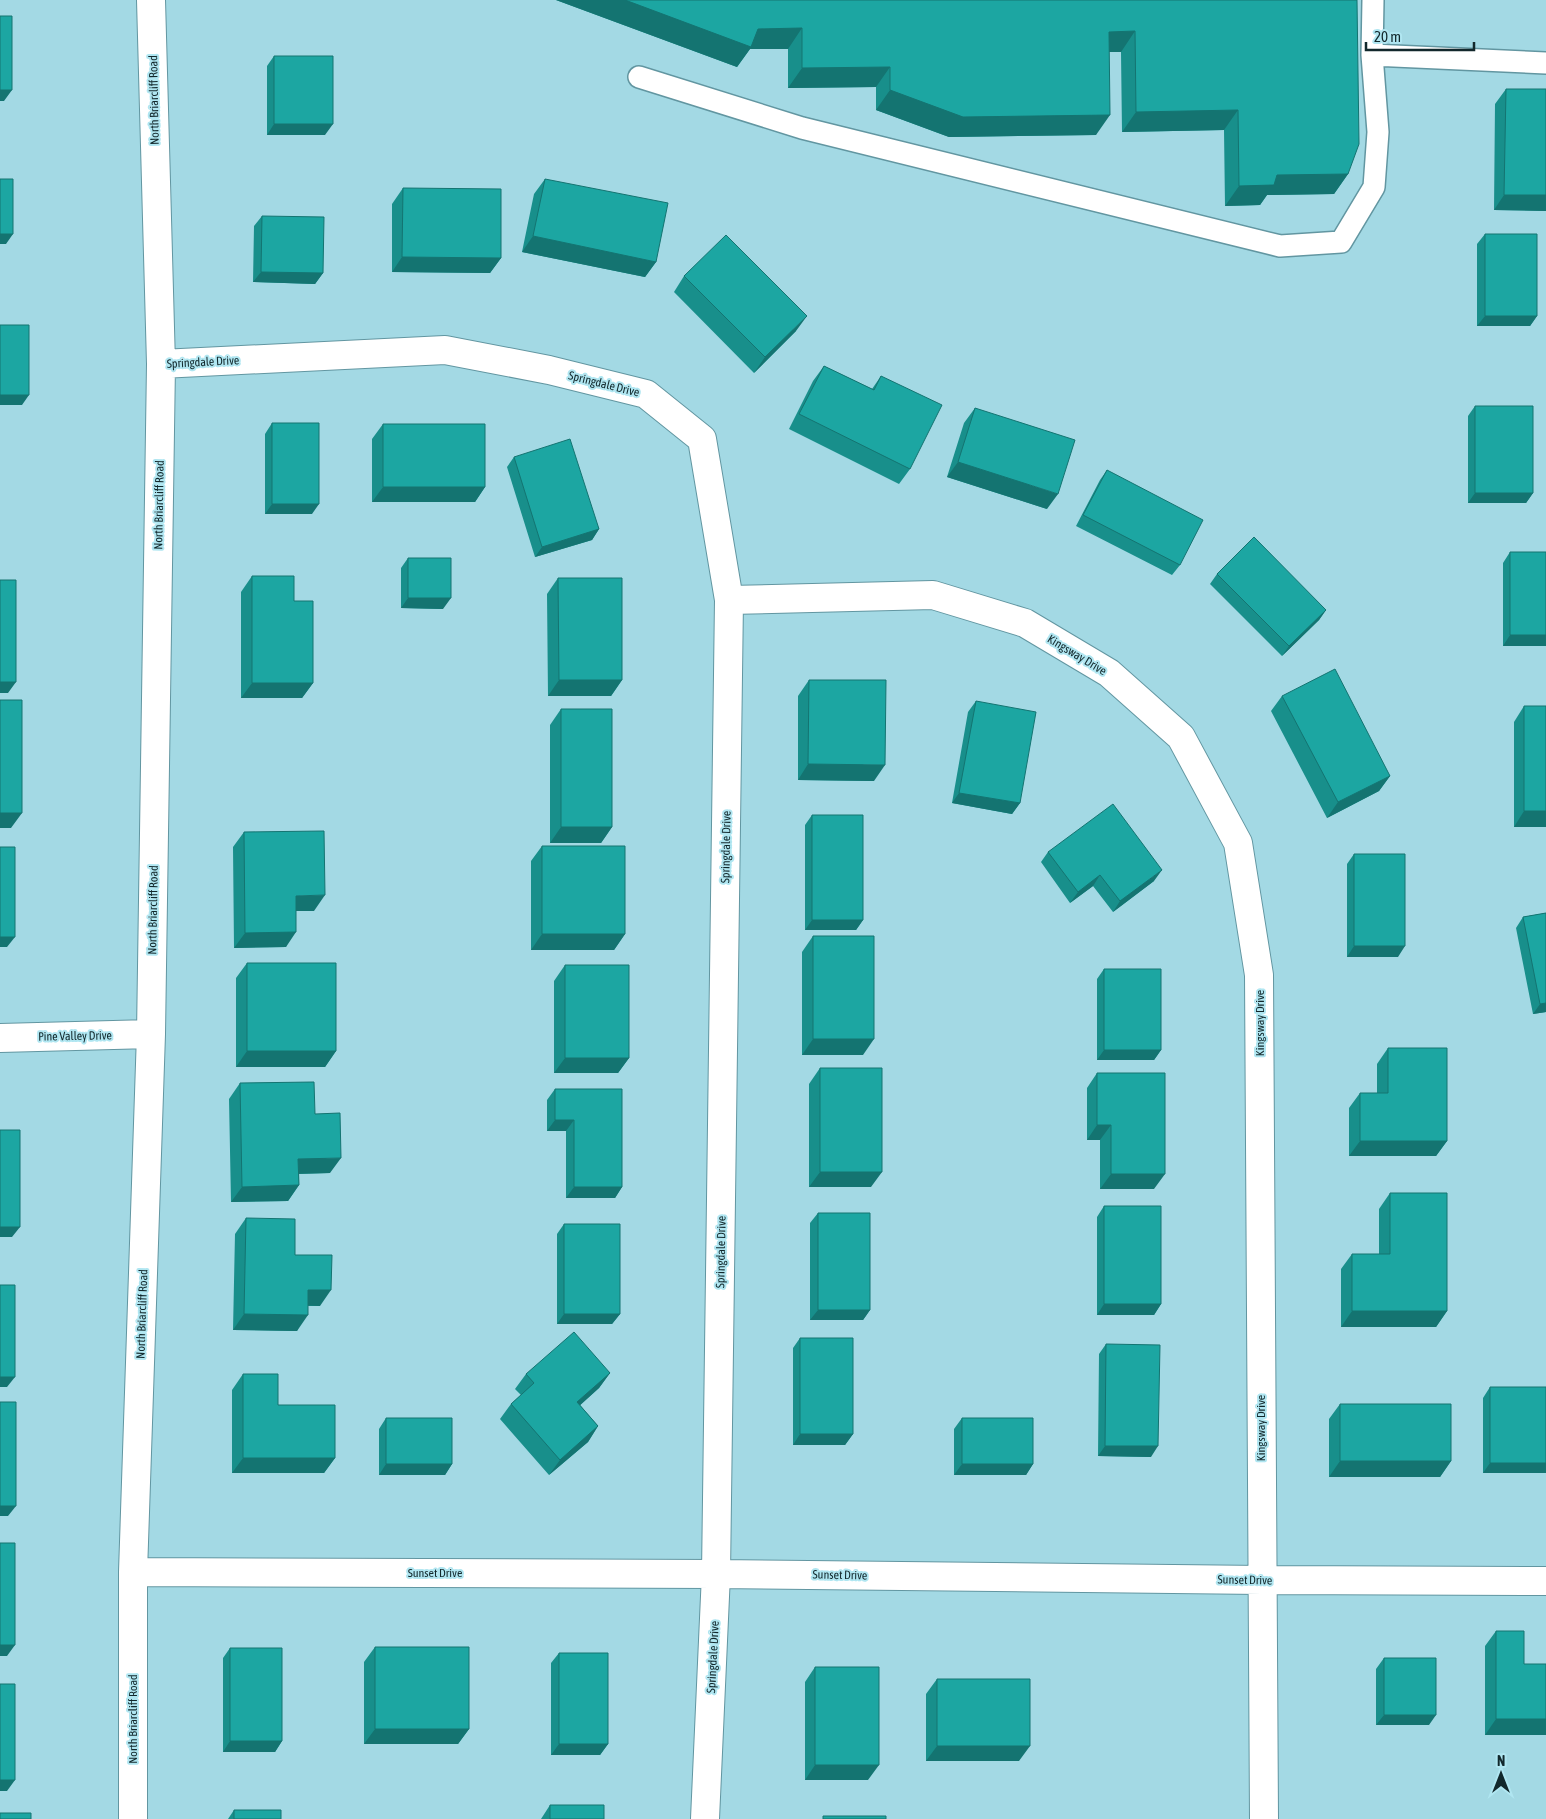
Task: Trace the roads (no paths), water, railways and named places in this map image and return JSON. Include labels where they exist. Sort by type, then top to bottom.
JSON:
[{"type":"street","name":"North Briarcliff Road","points":[[133,1819],[133,1572],[151,1034],[160,364],[151,0]]},
{"type":"street","name":"Springdale Drive","points":[[160,364],[445,350],[549,370],[646,394],[702,439],[729,600],[716,1574],[705,1819]]},
{"type":"street","name":"Kingsway Drive","points":[[729,600],[933,595],[1025,623],[1109,673],[1181,737],[1238,844],[1259,975],[1264,1819]]},
{"type":"street","name":"Pine Valley Drive","points":[[0,1038],[151,1034]]},
{"type":"street","name":"Sunset Drive","points":[[133,1572],[716,1574],[1262,1580],[1546,1580]]},
{"type":"lane","points":[[639,77],[802,128],[1280,246],[1341,242],[1374,188],[1378,132],[1372,55],[1373,0]]},
{"type":"lane","points":[[1372,55],[1546,63]]}]
